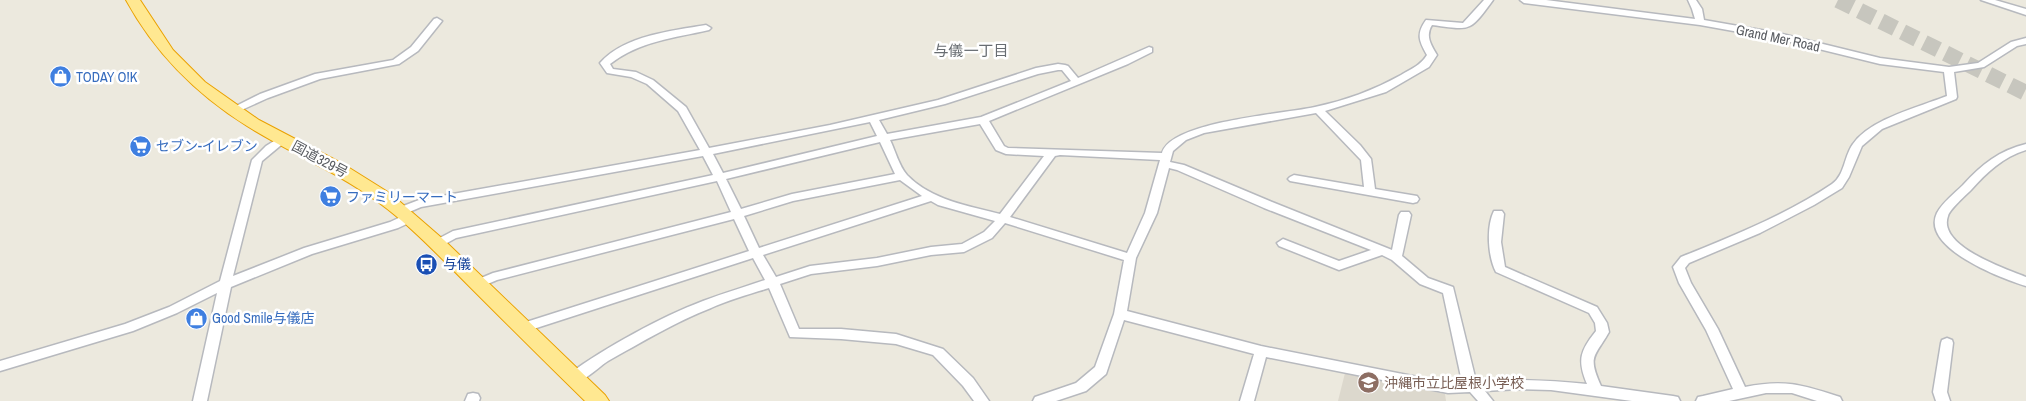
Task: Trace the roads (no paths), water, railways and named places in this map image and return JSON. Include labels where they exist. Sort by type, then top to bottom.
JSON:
[{"type":"highway","name":"国道329号","points":[[133,0],[157,37],[183,70],[233,110],[282,139],[363,182],[405,214],[524,327],[598,401]]},
{"type":"street","points":[[1040,401],[1081,387],[1101,370],[1120,314],[1130,258],[1151,213],[1168,150],[1182,138],[1201,130],[1318,110],[1382,90],[1426,65],[1432,55],[1425,42],[1424,30],[1429,22],[1464,26],[1469,24],[1489,0]]},
{"type":"street","name":"Grand Mer Road","points":[[1524,0],[1700,22],[1778,36],[1880,61],[1949,70],[1981,65],[2014,44],[2026,41]]},
{"type":"street","points":[[1692,0],[1698,9],[1700,22]]},
{"type":"street","points":[[1985,0],[2026,12]]},
{"type":"street","points":[[233,110],[318,76],[396,62],[408,56],[420,45],[437,21]]},
{"type":"street","points":[[706,28],[677,33],[634,45],[605,63],[610,71],[632,74],[650,82],[682,109],[708,152],[756,253],[773,282],[795,334],[841,334],[896,339],[938,352],[968,382],[982,401]]},
{"type":"street","points":[[438,244],[454,235],[720,177],[882,138],[983,120],[1077,82],[1149,50]]},
{"type":"street","points":[[0,366],[129,328],[173,310],[225,284],[308,251],[394,226],[405,214],[419,204],[708,152],[873,117],[941,102],[1036,71],[1058,67],[1065,68],[1077,82]]},
{"type":"street","points":[[1741,392],[1712,329],[1685,284],[1679,267],[1685,260],[1756,230],[1810,202],[1838,184],[1844,177],[1857,144],[1878,127],[1952,97],[1949,70]]},
{"type":"street","points":[[1318,110],[1366,159],[1370,192]]},
{"type":"street","points":[[873,117],[902,176],[931,197],[942,202],[1050,232],[1130,258]]},
{"type":"street","points":[[983,120],[1000,148],[1006,151],[1164,161],[1268,206],[1396,257],[1424,281],[1449,290],[1469,382],[1486,401]]},
{"type":"street","points":[[200,401],[225,284],[257,160],[282,139]]},
{"type":"street","points":[[2026,147],[2013,149],[1997,158],[1942,214],[1941,226],[1948,238],[1963,252],[1984,265],[2026,282]]},
{"type":"street","points":[[574,378],[595,362],[655,329],[707,304],[773,282],[810,270],[877,262],[931,251],[964,248],[988,235],[1003,219],[1052,153]]},
{"type":"street","points":[[478,284],[493,277],[739,214],[792,198],[902,176]]},
{"type":"street","points":[[1294,179],[1413,199]]},
{"type":"street","points":[[524,327],[633,295],[819,231],[931,197]]},
{"type":"street","points":[[1498,214],[1495,231],[1496,254],[1500,269],[1592,310],[1602,323],[1603,332],[1588,350],[1586,368],[1596,391]]},
{"type":"street","points":[[1396,257],[1406,215]]},
{"type":"street","points":[[1283,243],[1339,266],[1382,250]]},
{"type":"street","points":[[1120,314],[1260,351],[1448,388],[1518,384],[1551,385],[1673,401]]},
{"type":"street","points":[[1944,400],[1940,392],[1947,343]]},
{"type":"street","points":[[1247,401],[1260,351]]},
{"type":"street","points":[[1703,401],[1766,388],[1792,388],[1835,401]]},
{"type":"tunnel","points":[[1838,0],[2026,93]]},
{"type":"place","name":"TODAY O!K","points":[[60,77]]},
{"type":"place","name":"セブン-イレブン","points":[[140,146]]},
{"type":"place","name":"ファミリーマート","points":[[330,197]]},
{"type":"place","name":"与儀","points":[[427,264]]},
{"type":"place","name":"Good Smile与儀店","points":[[196,318]]},
{"type":"place","name":"沖縄市立比屋根小学校","points":[[1368,383]]},
{"type":"district","name":"与儀一丁目","points":[[971,51]]}]
